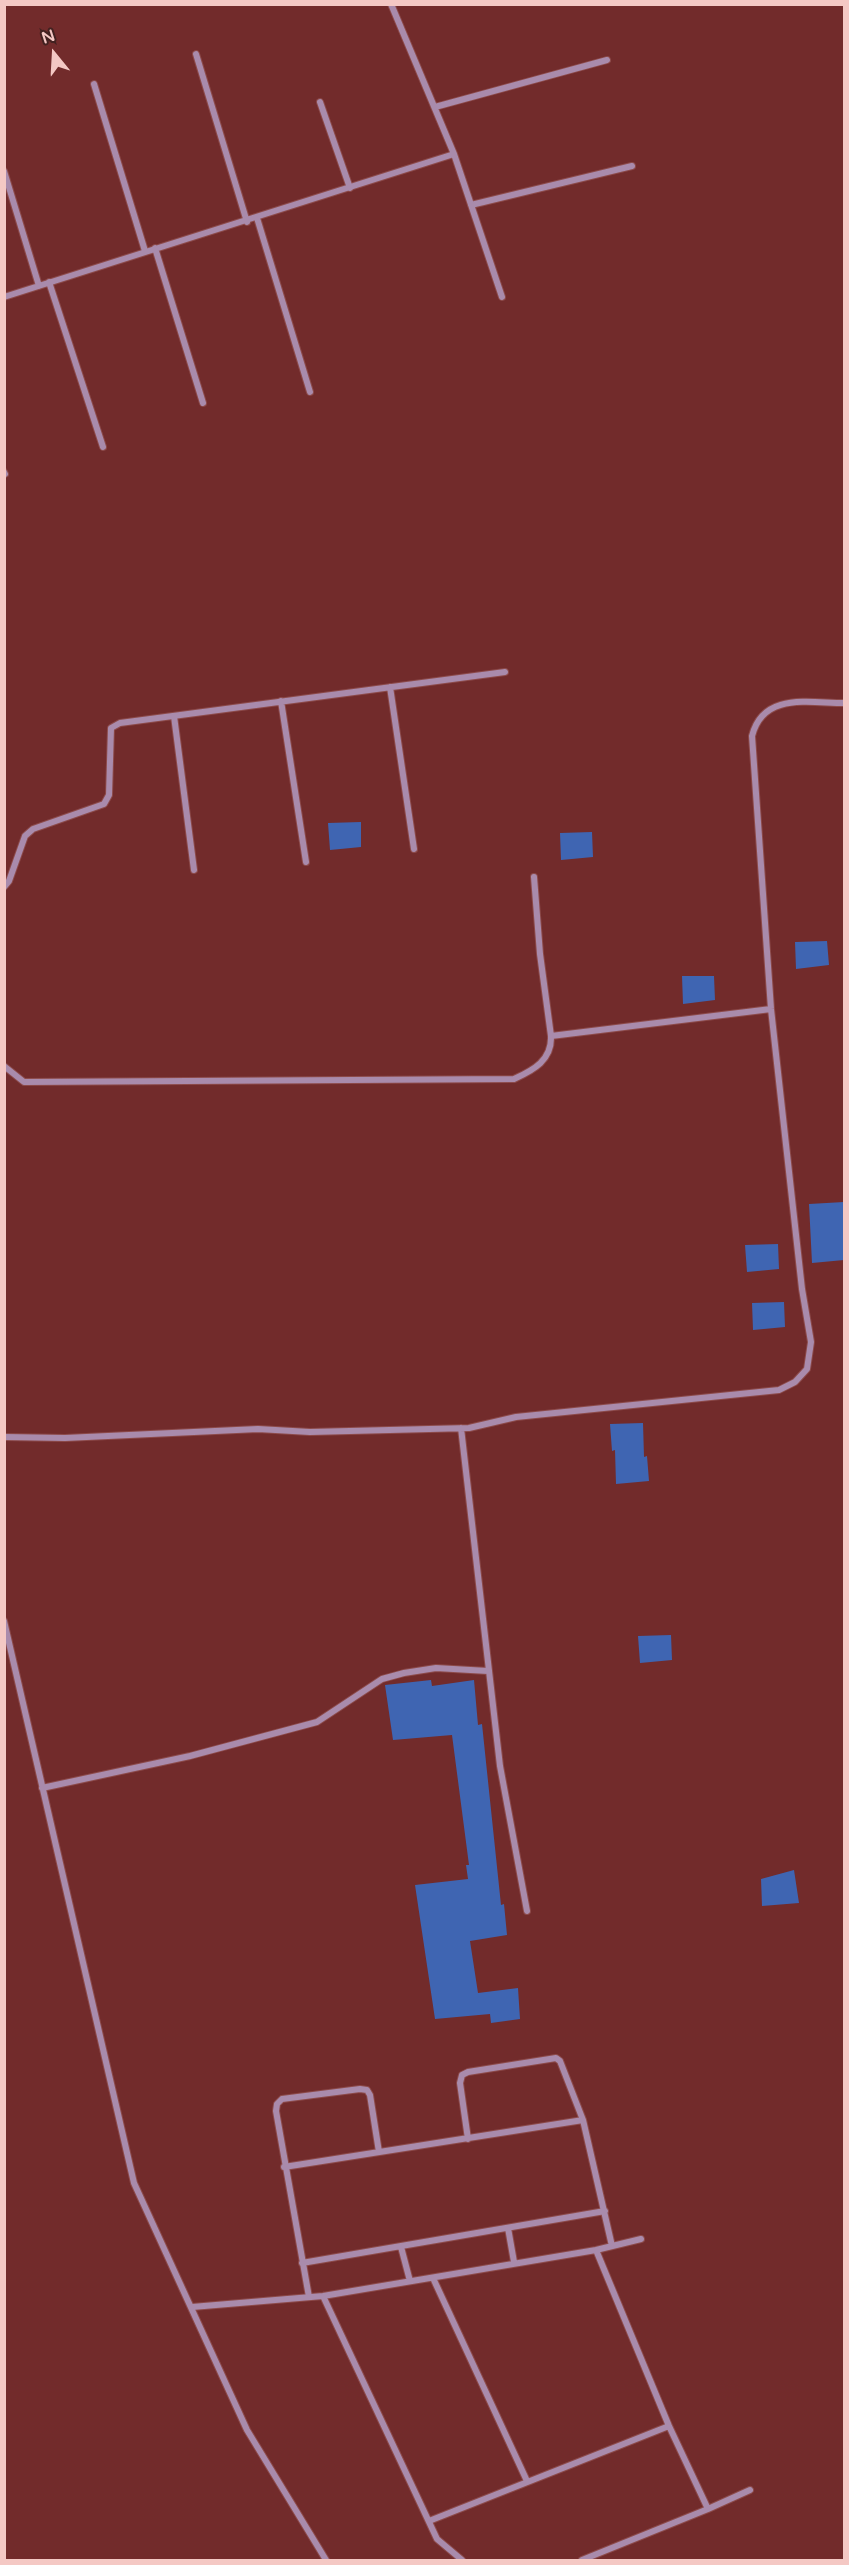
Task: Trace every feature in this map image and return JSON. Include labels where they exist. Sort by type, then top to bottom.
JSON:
[{"type":"street","points":[[391,4],[454,154],[502,297]]},
{"type":"street","points":[[196,54],[247,222]]},
{"type":"street","points":[[435,107],[607,60]]},
{"type":"street","points":[[94,84],[145,251]]},
{"type":"street","points":[[320,102],[351,188]]},
{"type":"street","points":[[4,297],[145,251],[247,222],[454,154]]},
{"type":"street","points":[[471,205],[632,166]]},
{"type":"street","points":[[4,171],[39,286]]},
{"type":"street","points":[[257,218],[310,392]]},
{"type":"street","points":[[155,248],[203,403]]},
{"type":"street","points":[[49,282],[104,447]]},
{"type":"street","points":[[4,887],[9,882],[25,836],[33,830],[104,804],[109,795],[111,728],[120,723],[506,672]]},
{"type":"street","points":[[390,687],[414,849]]},
{"type":"street","points":[[281,701],[306,862]]},
{"type":"street","points":[[4,1437],[65,1438],[258,1429],[310,1432],[461,1428],[516,1417],[779,1390],[795,1382],[807,1369],[811,1342],[802,1289],[771,1009],[752,736],[761,715],[771,707],[786,703],[844,703]]},
{"type":"street","points":[[174,716],[194,870]]},
{"type":"street","points":[[4,1066],[24,1082],[514,1079],[531,1071],[545,1060],[551,1048],[534,877]]},
{"type":"street","points":[[551,1036],[771,1009]]},
{"type":"street","points":[[461,1428],[500,1766],[527,1911]]},
{"type":"street","points":[[4,1621],[134,2183],[247,2430],[326,2560]]},
{"type":"street","points":[[42,1788],[190,1756],[317,1722],[382,1679],[404,1672],[436,1668],[488,1671]]},
{"type":"street","points":[[468,2139],[460,2083],[462,2075],[551,2057],[560,2061],[583,2120],[612,2246]]},
{"type":"street","points":[[309,2297],[284,2167],[277,2104],[282,2099],[367,2090],[370,2095],[379,2152]]},
{"type":"street","points":[[284,2167],[583,2120]]},
{"type":"street","points":[[302,2263],[604,2211]]},
{"type":"street","points":[[508,2228],[514,2262]]},
{"type":"street","points":[[192,2307],[323,2296],[596,2250],[641,2239]]},
{"type":"street","points":[[402,2247],[410,2281]]},
{"type":"street","points":[[596,2250],[669,2426],[708,2509]]},
{"type":"street","points":[[433,2278],[527,2481]]},
{"type":"street","points":[[323,2296],[436,2539],[462,2560]]},
{"type":"street","points":[[429,2522],[669,2426]]},
{"type":"street","points":[[582,2560],[750,2490]]},
{"type":"building","points":[[361,822],[361,847],[330,850],[328,823]]},
{"type":"building","points":[[592,832],[593,857],[561,860],[560,833]]},
{"type":"building","points":[[827,941],[829,965],[796,969],[795,942]]},
{"type":"building","points":[[682,976],[714,976],[715,1000],[683,1004]]},
{"type":"building","points":[[844,1202],[844,1260],[812,1263],[809,1204]]},
{"type":"building","points":[[778,1244],[779,1269],[747,1272],[745,1245]]},
{"type":"building","points":[[784,1302],[785,1327],[753,1330],[752,1303]]},
{"type":"building","points":[[643,1423],[644,1457],[647,1456],[649,1481],[616,1484],[615,1450],[612,1451],[610,1424]]},
{"type":"building","points":[[671,1635],[672,1660],[640,1663],[638,1636]]},
{"type":"building","points":[[431,1680],[432,1686],[474,1680],[478,1725],[482,1724],[501,1905],[504,1904],[507,1935],[470,1941],[478,1993],[518,1988],[520,2019],[491,2023],[490,2014],[435,2019],[415,1885],[468,1879],[466,1865],[469,1865],[452,1735],[393,1740],[385,1685]]},
{"type":"building","points":[[794,1870],[799,1903],[762,1906],[761,1879]]}]
